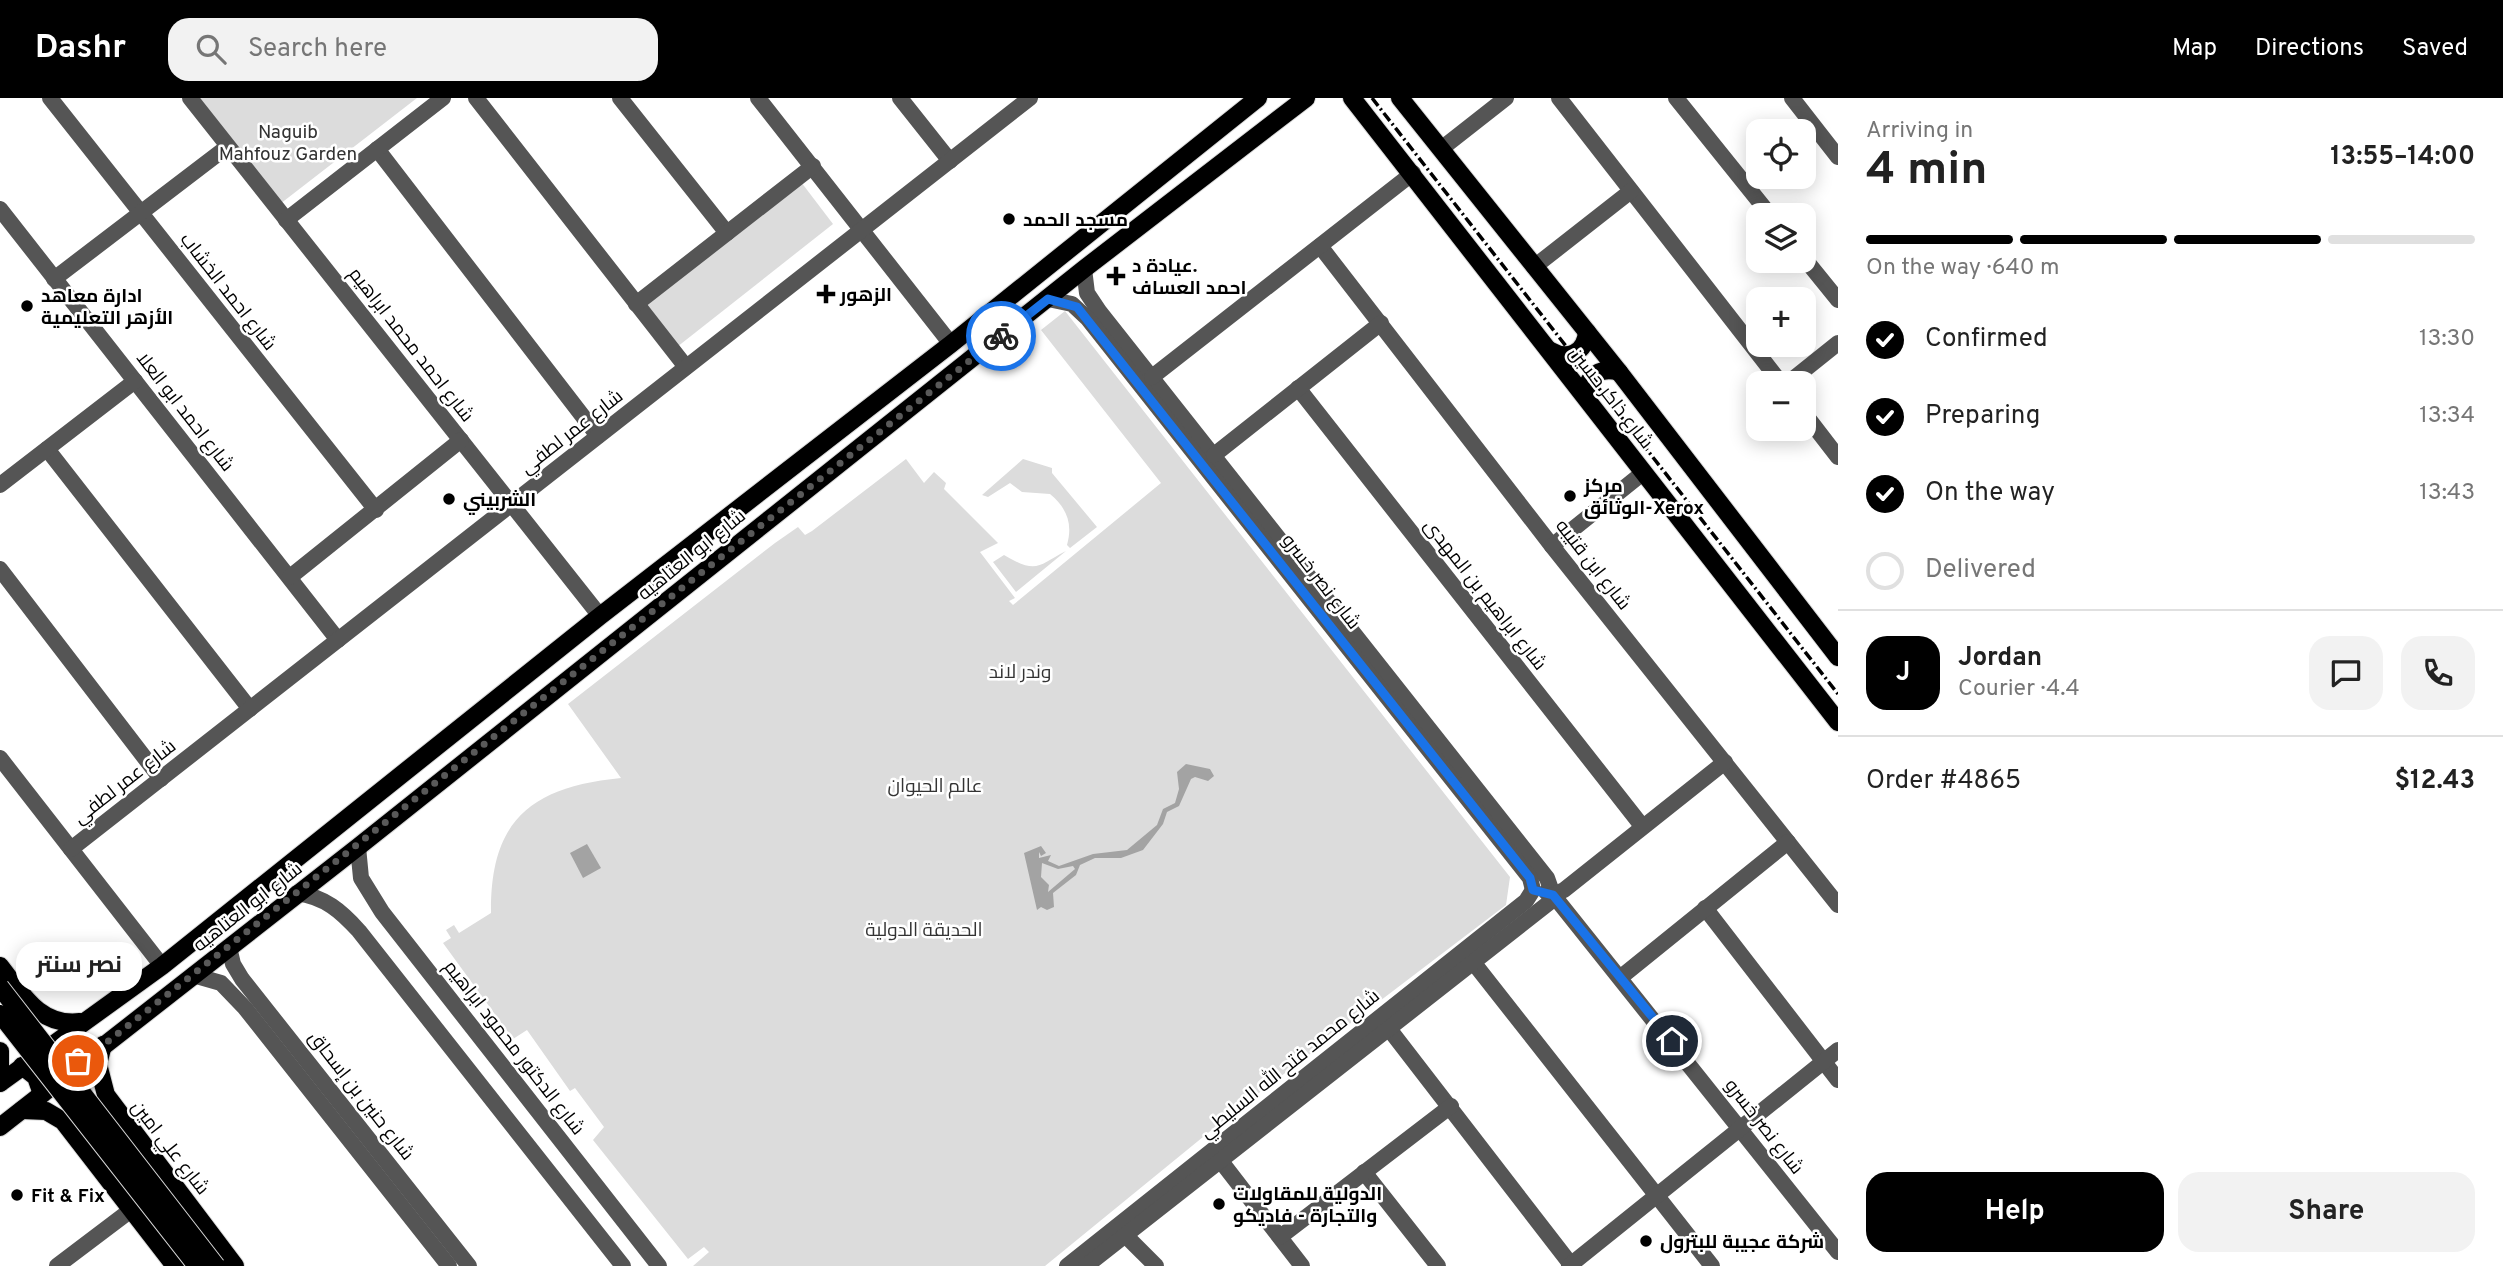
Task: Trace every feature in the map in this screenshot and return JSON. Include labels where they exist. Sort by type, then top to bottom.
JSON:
[{"type":"main road","name":"شارع ابو العتاهيه","points":[[0,1083],[162,965],[600,616],[951,344],[1258,98]]},
{"type":"main road","name":"شارع ذاكر حسين","points":[[1352,98],[1838,722]]},
{"type":"main road","name":"شارع ذاكر حسين","points":[[1400,98],[1619,372],[1838,656]]},
{"type":"main road","name":"شارع ابو العتاهيه","points":[[0,1127],[1300,100]]},
{"type":"main road","points":[[1550,351],[1560,355],[1575,354],[1585,342],[1587,332]]},
{"type":"main road","points":[[1585,395],[1590,379],[1598,372],[1619,372]]},
{"type":"main road","points":[[0,965],[11,995],[0,1007]]},
{"type":"main road","points":[[6,984],[43,1017],[60,1023],[83,1021]]},
{"type":"main road","points":[[6,984],[216,1266]]},
{"type":"main road","points":[[0,1014],[197,1266]]},
{"type":"main road","points":[[64,1034],[67,1052],[82,1062]]},
{"type":"main road","name":"شارع علي امين","points":[[103,1045],[99,1064],[102,1085],[111,1104],[235,1266]]},
{"type":"main road","points":[[0,1051],[0,1083]]},
{"type":"main road","points":[[22,1066],[36,1077],[42,1094]]},
{"type":"main road","points":[[22,1110],[40,1109],[58,1117],[175,1266]]},
{"type":"main road","points":[[93,1160],[92,1147],[102,1131],[114,1125],[128,1125]]},
{"type":"street","name":"شارع احمد الخشاب","points":[[50,98],[376,510]]},
{"type":"street","name":"شارع احمد محمد ابراهيم","points":[[190,98],[600,616]]},
{"type":"street","points":[[286,220],[443,98]]},
{"type":"street","points":[[476,98],[686,367]]},
{"type":"street","points":[[620,98],[727,233]]},
{"type":"street","points":[[758,98],[951,344]]},
{"type":"street","points":[[900,98],[950,161]]},
{"type":"street","name":"شارع عمر لطفي","points":[[71,849],[1030,98]]},
{"type":"street","points":[[1441,149],[1506,98]]},
{"type":"street","points":[[1559,98],[1772,371]]},
{"type":"street","points":[[1676,98],[1760,203]]},
{"type":"street","points":[[1792,98],[1838,156]]},
{"type":"street","points":[[54,279],[227,147]]},
{"type":"street","points":[[377,149],[598,436]]},
{"type":"street","points":[[636,303],[813,166]]},
{"type":"street","points":[[1152,377],[1413,173]]},
{"type":"street","points":[[1534,267],[1631,191]]},
{"type":"street","name":"شارع احمد ابو العلا","points":[[0,209],[338,640]]},
{"type":"street","name":"شارع ابن قتيبه","points":[[1320,246],[1552,546],[1838,905]]},
{"type":"street","name":"شارع نصر خسرو","points":[[1084,269],[1093,315],[1535,880]]},
{"type":"street","points":[[1816,273],[1838,300]]},
{"type":"street","name":"شارع نصر خسرو","points":[[1048,299],[1072,304],[1093,315],[1152,377],[1535,880]]},
{"type":"street","points":[[1214,455],[1381,323]]},
{"type":"street","points":[[1803,371],[1838,343]]},
{"type":"street","points":[[0,485],[135,381]]},
{"type":"street","name":"شارع ابراهيم بن المهدى","points":[[1298,388],[1642,826]]},
{"type":"street","points":[[1816,429],[1838,457]]},
{"type":"street","points":[[290,577],[461,440]]},
{"type":"street","points":[[47,449],[250,709]]},
{"type":"street","points":[[1552,546],[1644,472]]},
{"type":"street","points":[[0,569],[161,779]]},
{"type":"street","points":[[0,758],[162,965]]},
{"type":"street","name":"شارع محمد فتح الله السليطي","points":[[1068,1266],[1384,1022],[1473,962],[1560,897],[1642,826],[1725,762]]},
{"type":"street","points":[[1621,977],[1787,842]]},
{"type":"street","name":"شارع الدكتور محمود ابراهيم","points":[[358,846],[361,878],[382,912],[659,1266]]},
{"type":"street","points":[[1535,880],[1560,897]]},
{"type":"street","name":"شارع محمد فتح الله السليطي","points":[[1086,1266],[1220,1160],[1525,901],[1535,880]]},
{"type":"street","points":[[297,893],[316,897],[334,906],[359,931],[623,1266]]},
{"type":"street","name":"شارع نصر خسرو","points":[[1560,897],[1838,1252]]},
{"type":"street","points":[[1705,908],[1838,1080]]},
{"type":"street","points":[[359,931],[360,919],[366,913],[382,912]]},
{"type":"street","name":"شارع حنين بن إسحاق","points":[[229,947],[233,964],[242,979],[469,1266]]},
{"type":"street","points":[[1473,962],[1712,1266]]},
{"type":"street","name":"شارع حنين بن إسحاق","points":[[193,975],[212,979],[229,990],[449,1266]]},
{"type":"street","points":[[229,990],[233,982],[242,979]]},
{"type":"street","points":[[1384,1022],[1571,1265],[1739,1127],[1838,1050]]},
{"type":"street","points":[[1280,1237],[1451,1106]]},
{"type":"street","points":[[1220,1160],[1303,1266]]},
{"type":"street","points":[[1364,1172],[1438,1266]]},
{"type":"street","points":[[57,1266],[131,1210]]},
{"type":"street","points":[[1126,1236],[1156,1266]]},
{"type":"green space","name":"Naguib Mahfouz Garden","points":[[198,98],[417,98],[280,204]]},
{"type":"green space","points":[[798,178],[833,224],[677,347],[643,301]]},
{"type":"green space","name":"الحديقة الدولية","points":[[1065,311],[1510,877],[1506,905],[1230,1115],[1216,1130],[1214,1128],[1045,1266],[693,1266],[709,1252],[704,1247],[688,1259],[593,1140],[604,1127],[575,1088],[570,1091],[527,1030],[513,1039],[443,943],[451,938],[446,930],[454,925],[459,933],[491,913],[498,854],[508,832],[522,814],[540,800],[563,790],[621,778],[568,704],[775,543],[798,527],[805,535],[812,531],[906,459],[924,483],[934,472],[946,483],[944,489],[998,543],[980,552],[1015,598],[1009,601],[1013,605],[1161,483],[1041,330]]},
{"type":"green space","points":[[1023,459],[1052,468],[1052,473],[1097,527],[1070,548],[1067,545],[1067,517],[1061,505],[1050,494],[1022,492],[1010,483],[988,497],[982,495]]},
{"type":"green space","points":[[1066,551],[1016,592],[993,562],[1004,555],[1024,565],[1037,566]]},
{"type":"shaded area","points":[[1186,764],[1210,769],[1214,776],[1208,781],[1195,777],[1191,779],[1179,806],[1167,812],[1163,824],[1143,850],[1121,858],[1095,858],[1080,865],[1076,875],[1053,893],[1054,907],[1047,910],[1041,907],[1037,910],[1024,853],[1041,846],[1046,853],[1041,856],[1039,852],[1039,858],[1051,855],[1048,861],[1059,866],[1093,854],[1127,850],[1157,825],[1163,809],[1175,803],[1179,789],[1177,772]],"holes":[[[1042,863],[1058,869],[1073,866],[1075,869],[1048,892],[1049,885],[1041,877]]]},
{"type":"shaded area","points":[[587,844],[601,868],[583,878],[570,853]]},
{"type":"railway","points":[[1372,98],[1838,694]]},
{"type":"way so far","points":[[78,1061],[82,1062],[358,846],[1001,336]]},
{"type":"place","name":"مسجد الحمد","points":[[1009,219]]},
{"type":"place","name":"عيادة د. احمد العساف","points":[[1116,276]]},
{"type":"place","name":"الزهور","points":[[826,294]]},
{"type":"place","name":"ادارة معاهد الأزهر التعليمية","points":[[27,306]]},
{"type":"place","name":"مركز الوثائق-Xerox","points":[[1570,496]]},
{"type":"place","name":"الشربيني","points":[[449,499]]},
{"type":"place","name":"نصر سنتر","points":[[78,1061]]},
{"type":"place","name":"Fit & Fix","points":[[17,1195]]},
{"type":"place","name":"الدولية للمقاولات والتجارة - فاديكو","points":[[1219,1204]]},
{"type":"place","name":"شركة عجيبة للبترول","points":[[1646,1241]]},
{"type":"route","points":[[1001,336],[1048,299],[1077,307],[1530,878],[1533,890],[1553,895],[1672,1041]]},
{"type":"park label","name":"وندر لاند","points":[[1020,671]]},
{"type":"park label","name":"عالم الحيوان","points":[[935,785]]}]
